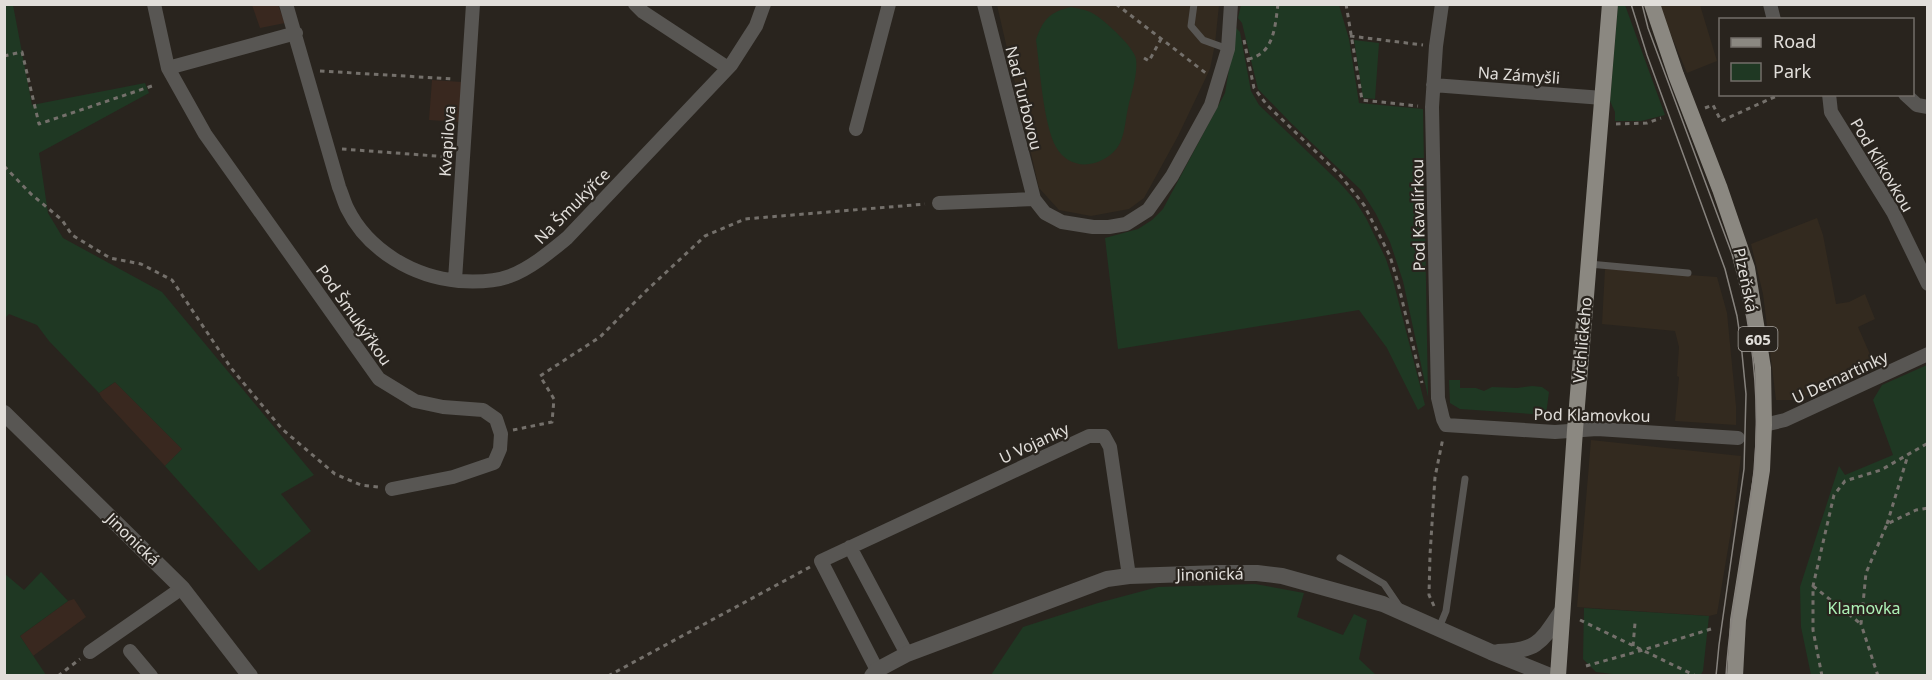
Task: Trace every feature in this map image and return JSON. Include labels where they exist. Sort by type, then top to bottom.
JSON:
[{"type":"main road","name":"Vrchlického","points":[[1558,675],[1575,430],[1610,4]]},
{"type":"main road","name":"Plzeňská","points":[[1652,4],[1747,268],[1762,368],[1764,425],[1762,470],[1738,620],[1735,675]]},
{"type":"street","name":"Pod Šmukýřkou","points":[[154,4],[168,68],[205,134],[379,379],[415,401],[443,407],[483,410],[495,419],[501,434]]},
{"type":"street","name":"Na Šmukýřce","points":[[286,4],[339,187],[348,210],[366,235],[380,249],[404,266],[429,276],[477,282],[509,276],[540,260],[567,238],[728,68],[756,26],[764,4]]},
{"type":"street","name":"Kvapilova","points":[[455,280],[472,4]]},
{"type":"street","points":[[635,4],[643,12],[728,68]]},
{"type":"street","points":[[856,129],[889,4]]},
{"type":"street","name":"Nad Turbovou","points":[[984,4],[1034,199]]},
{"type":"street","points":[[939,203],[1034,199],[1045,213],[1062,222],[1093,227],[1126,224],[1148,210],[1172,176],[1211,105],[1228,49],[1231,4]]},
{"type":"street","name":"Pod Kavalírkou","points":[[1442,4],[1436,46],[1432,107],[1438,398],[1446,425]]},
{"type":"street","points":[[168,68],[296,33]]},
{"type":"street","name":"Na Zámyšli","points":[[1433,85],[1603,98]]},
{"type":"street","name":"Pod Klikovkou","points":[[1829,96],[1831,112],[1893,212],[1928,284]]},
{"type":"street","points":[[1907,96],[1917,105],[1928,107]]},
{"type":"street","name":"U Demartinky","points":[[1764,425],[1785,420],[1928,354]]},
{"type":"street","name":"Jinonická","points":[[4,413],[182,588],[250,675]]},
{"type":"street","name":"Pod Klamovkou","points":[[1446,425],[1555,432],[1598,429],[1738,438]]},
{"type":"street","points":[[392,489],[453,477],[494,463],[500,449],[501,434]]},
{"type":"street","name":"U Vojanky","points":[[821,561],[1089,436],[1104,436],[1110,447],[1129,576]]},
{"type":"street","points":[[850,547],[907,654]]},
{"type":"street","points":[[821,561],[874,673]]},
{"type":"street","name":"Jinonická","points":[[874,673],[907,654],[1107,579],[1129,576],[1230,573],[1282,576],[1348,593],[1402,611],[1491,652],[1550,675]]},
{"type":"street","points":[[90,652],[182,588]]},
{"type":"street","points":[[1491,652],[1518,651],[1540,642],[1562,610]]},
{"type":"street","points":[[130,651],[151,675]]},
{"type":"street","points":[[1491,652],[1515,675]]},
{"type":"lane","points":[[1194,4],[1191,26],[1203,40],[1228,49]]},
{"type":"lane","points":[[1589,264],[1688,273]]},
{"type":"lane","points":[[1439,628],[1446,611],[1465,479]]},
{"type":"lane","points":[[1340,558],[1384,584],[1402,611]]},
{"type":"path","points":[[1116,4],[1208,75]]},
{"type":"path","points":[[1248,59],[1255,58],[1264,52],[1270,43],[1278,4]]},
{"type":"path","points":[[1346,4],[1362,100],[1432,107]]},
{"type":"path","points":[[1231,22],[1239,24],[1242,30],[1254,88],[1267,105],[1339,174],[1364,205],[1390,256],[1422,384]]},
{"type":"path","points":[[1350,36],[1436,46]]},
{"type":"path","points":[[1144,58],[1149,61],[1161,39]]},
{"type":"path","points":[[4,56],[22,52],[39,124],[152,86]]},
{"type":"path","points":[[306,70],[452,79]]},
{"type":"path","points":[[1705,108],[1713,105],[1721,121],[1777,96]]},
{"type":"path","points":[[1616,124],[1647,123],[1661,118]]},
{"type":"path","points":[[328,148],[447,157]]},
{"type":"path","points":[[4,166],[31,194],[62,220],[72,235],[110,258],[141,264],[172,280],[231,368],[282,429],[335,474],[361,485],[392,489]]},
{"type":"path","points":[[501,434],[552,422],[554,399],[540,376],[600,337],[645,291],[705,236],[745,219],[939,203]]},
{"type":"path","points":[[1434,606],[1429,596],[1434,488],[1439,452],[1446,425]]},
{"type":"path","points":[[1822,675],[1813,630],[1813,586],[1834,495],[1845,481],[1881,470],[1928,443]]},
{"type":"path","points":[[1878,675],[1861,624],[1866,573],[1887,524],[1908,455]]},
{"type":"path","points":[[1887,524],[1916,510],[1928,508]]},
{"type":"path","points":[[608,675],[821,561]]},
{"type":"path","points":[[1813,586],[1861,624]]},
{"type":"path","points":[[1580,620],[1696,675]]},
{"type":"path","points":[[1633,646],[1635,623]]},
{"type":"path","points":[[1586,666],[1711,629]]},
{"type":"path","points":[[58,675],[90,652]]},
{"type":"shaded area","points":[[252,5],[278,5],[285,23],[260,28]]},
{"type":"shaded area","points":[[997,5],[1219,5],[1210,69],[1178,136],[1144,198],[1129,209],[1091,216],[1059,210],[1039,188]]},
{"type":"shaded area","points":[[1700,5],[1717,61],[1687,73],[1659,6]]},
{"type":"shaded area","points":[[432,80],[462,82],[459,122],[429,120]]},
{"type":"shaded area","points":[[1817,218],[1823,235],[1836,304],[1849,302],[1865,294],[1875,319],[1858,327],[1876,368],[1796,400],[1776,400],[1763,294],[1751,244]]},
{"type":"shaded area","points":[[1605,269],[1717,277],[1727,313],[1736,425],[1675,421],[1679,347],[1675,331],[1602,324]]},
{"type":"shaded area","points":[[115,382],[182,449],[165,466],[99,393]]},
{"type":"shaded area","points":[[1591,440],[1741,456],[1717,614],[1709,616],[1577,607]]},
{"type":"shaded area","points":[[74,599],[86,617],[33,656],[20,636]]},
{"type":"green space","points":[[4,5],[13,5],[32,105],[145,83],[149,93],[39,153],[48,213],[63,238],[162,292],[314,475],[281,494],[311,531],[259,571],[165,466],[182,449],[115,382],[99,393],[49,341],[37,325],[9,314],[5,318]]},
{"type":"green space","points":[[1241,5],[1339,5],[1349,39],[1359,103],[1423,109],[1428,397],[1403,281],[1390,242],[1361,190],[1258,89],[1242,23],[1238,18]]},
{"type":"green space","points":[[1618,5],[1625,5],[1665,115],[1641,121],[1615,121],[1615,112],[1610,101]]},
{"type":"green space","points":[[1071,7],[1088,11],[1101,19],[1125,42],[1136,59],[1135,78],[1120,144],[1103,160],[1086,164],[1069,161],[1056,147],[1045,110],[1036,40],[1041,27],[1048,18],[1058,11]]},
{"type":"green space","points":[[1236,28],[1240,32],[1251,91],[1259,105],[1354,199],[1386,259],[1425,405],[1418,410],[1387,348],[1359,310],[1118,349],[1105,238],[1138,229],[1163,209],[1225,93]]},
{"type":"green space","points":[[1354,40],[1379,43],[1375,99],[1363,98]]},
{"type":"green space","name":"Klamovka","points":[[1927,365],[1927,675],[1811,675],[1801,627],[1800,587],[1839,466],[1845,475],[1893,455],[1873,400],[1882,385]]},
{"type":"green space","points":[[1449,380],[1460,380],[1460,388],[1476,388],[1484,391],[1492,387],[1542,387],[1549,392],[1546,415],[1460,409],[1450,403]]},
{"type":"green space","points":[[41,572],[68,601],[20,636],[46,675],[5,675],[5,574],[24,590]]},
{"type":"green space","points":[[1255,584],[1304,593],[1297,617],[1343,635],[1354,614],[1367,620],[1359,659],[1376,675],[991,675],[1023,627],[1158,587]]},
{"type":"green space","points":[[1584,608],[1709,616],[1703,671],[1700,676],[1629,676],[1596,672],[1583,659]]},
{"type":"tram line","points":[[1631,4],[1647,55],[1725,269],[1741,343],[1746,394],[1744,469],[1716,676]]},
{"type":"tram line","points":[[1642,4],[1648,28],[1732,254],[1750,334],[1755,388],[1756,443],[1726,676]]}]
